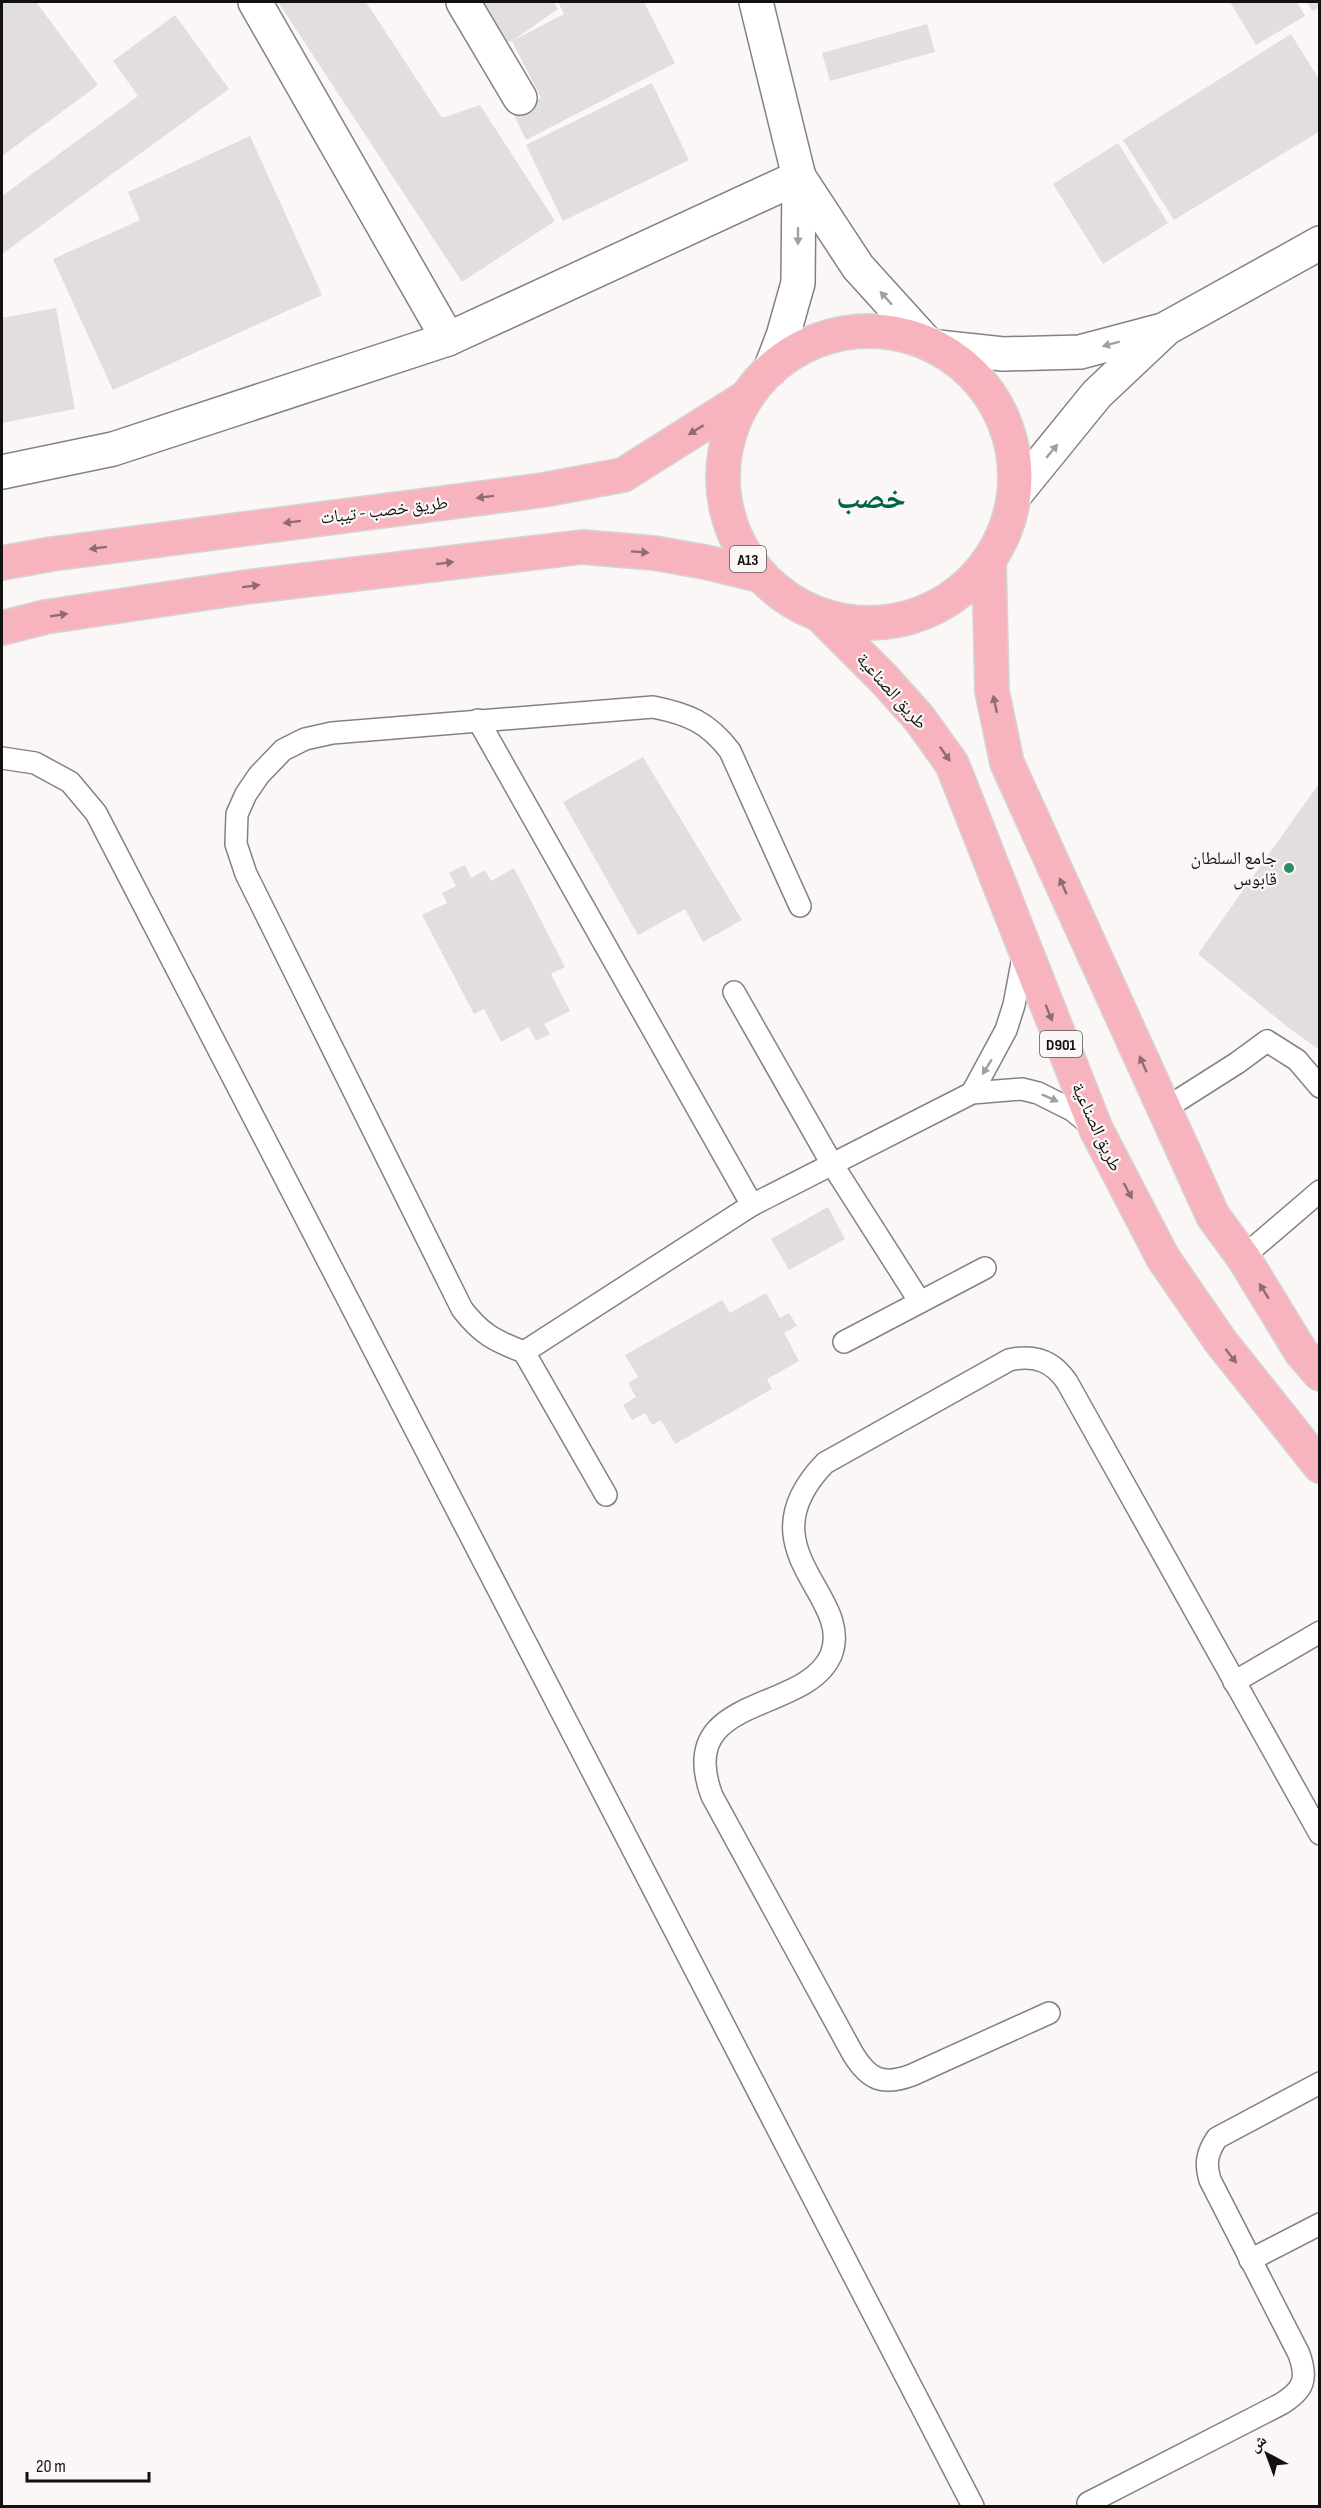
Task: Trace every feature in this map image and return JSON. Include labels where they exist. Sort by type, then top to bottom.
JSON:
[{"type":"highway","name":"A13","points":[[860,331],[893,332],[932,344],[967,368],[990,395],[1006,426],[1014,461],[1014,496],[1005,529],[989,561],[963,588],[932,609],[897,621],[859,623],[822,617],[788,600],[759,575],[741,549],[733,530],[722,489],[726,447],[731,427],[745,398],[770,370],[797,350],[827,337],[860,331]]},
{"type":"highway","name":"طريق خصب - تيبات","points":[[2,563],[52,554],[543,490],[623,475],[745,398]]},
{"type":"highway","name":"A13","points":[[2,628],[45,617],[246,587],[582,548],[654,553],[705,561],[759,575]]},
{"type":"highway","points":[[989,561],[992,691],[1007,763],[1213,1216],[1243,1257],[1301,1352],[1320,1374]]},
{"type":"highway","name":"طريق الصناعية","points":[[822,617],[919,718],[952,764],[1024,952],[1096,1129],[1163,1258],[1221,1342],[1320,1466]]},
{"type":"street","points":[[255,2],[448,339]]},
{"type":"street","points":[[463,2],[520,98]]},
{"type":"street","points":[[761,3],[799,177],[798,283],[783,336],[770,370]]},
{"type":"street","points":[[2,472],[113,449],[448,339],[799,177]]},
{"type":"street","points":[[799,177],[858,267],[932,344],[1003,354],[1080,352],[1167,328],[1320,243]]},
{"type":"street","points":[[1014,496],[1096,394],[1167,328]]},
{"type":"lane","points":[[606,1495],[524,1352],[494,1341],[476,1327],[462,1309],[246,874],[236,844],[237,814],[246,794],[259,775],[283,750],[305,740],[332,733],[653,708],[680,713],[699,722],[716,733],[730,751],[800,906]]},
{"type":"lane","points":[[478,720],[752,1205]]},
{"type":"lane","points":[[2,758],[35,763],[70,782],[96,813],[973,2506]]},
{"type":"lane","points":[[972,1093],[1006,1030],[1014,1005],[1024,952]]},
{"type":"lane","points":[[734,992],[832,1164],[920,1302]]},
{"type":"lane","points":[[1163,1110],[1267,1041],[1297,1060],[1320,1087]]},
{"type":"lane","points":[[524,1352],[752,1205],[972,1093],[1022,1089],[1038,1093],[1072,1110],[1096,1129]]},
{"type":"lane","points":[[1243,1257],[1320,1191]]},
{"type":"lane","points":[[844,1342],[985,1268]]},
{"type":"lane","points":[[1048,2013],[912,2075],[895,2081],[877,2079],[862,2069],[853,2054],[712,1796],[704,1776],[704,1756],[712,1737],[726,1721],[819,1674],[831,1654],[834,1631],[826,1609],[803,1567],[795,1545],[794,1523],[798,1501],[808,1480],[825,1463],[1009,1360],[1022,1357],[1049,1362],[1067,1383],[1320,1834]]},
{"type":"lane","points":[[1234,1682],[1320,1632]]},
{"type":"lane","points":[[1088,2502],[1281,2404],[1294,2396],[1303,2383],[1305,2368],[1299,2354],[1210,2180],[1206,2166],[1209,2151],[1217,2138],[1320,2082]]},
{"type":"lane","points":[[1250,2260],[1320,2224]]},
{"type":"building","points":[[2,2],[36,2],[98,85],[2,156]]},
{"type":"building","points":[[278,2],[366,2],[442,118],[480,105],[555,221],[462,282]]},
{"type":"building","points":[[469,2],[554,2],[558,9],[512,41],[491,44]]},
{"type":"building","points":[[558,2],[644,2],[675,63],[526,140],[513,113],[541,98],[512,41],[564,14]]},
{"type":"building","points":[[1230,2],[1297,2],[1305,16],[1256,45]]},
{"type":"building","points":[[1307,2],[1320,2],[1320,7],[1312,11]]},
{"type":"building","points":[[175,15],[229,89],[2,254],[2,196],[138,96],[113,61]]},
{"type":"building","points":[[927,24],[935,52],[830,81],[822,53]]},
{"type":"building","points":[[1291,34],[1320,81],[1320,131],[1174,220],[1123,140]]},
{"type":"building","points":[[652,83],[689,160],[563,221],[526,145]]},
{"type":"building","points":[[250,136],[322,295],[113,390],[53,259],[140,220],[128,192]]},
{"type":"building","points":[[1118,143],[1168,223],[1103,264],[1053,184]]},
{"type":"building","points":[[56,308],[75,409],[2,423],[2,318]]},
{"type":"building","points":[[643,757],[742,920],[703,942],[685,909],[638,935],[563,802]]},
{"type":"building","name":"جامع السلطان قابوس","points":[[1320,782],[1320,1050],[1290,1029],[1198,954]]},
{"type":"building","points":[[465,865],[471,878],[485,870],[491,881],[514,868],[565,967],[551,974],[570,1011],[544,1024],[550,1034],[536,1041],[529,1027],[501,1042],[484,1009],[474,1014],[422,915],[447,903],[442,893],[456,886],[449,873]]},
{"type":"building","points":[[828,1207],[845,1239],[789,1270],[771,1239]]},
{"type":"building","points":[[766,1293],[780,1318],[789,1313],[797,1326],[784,1333],[799,1361],[767,1379],[772,1389],[675,1444],[661,1420],[652,1425],[645,1413],[632,1420],[623,1405],[636,1397],[628,1383],[638,1377],[625,1355],[722,1300],[730,1313]]},
{"type":"place","name":"جامع السلطان قابوس","points":[[1289,868]]},
{"type":"district","name":"خصب","points":[[871,498]]}]
